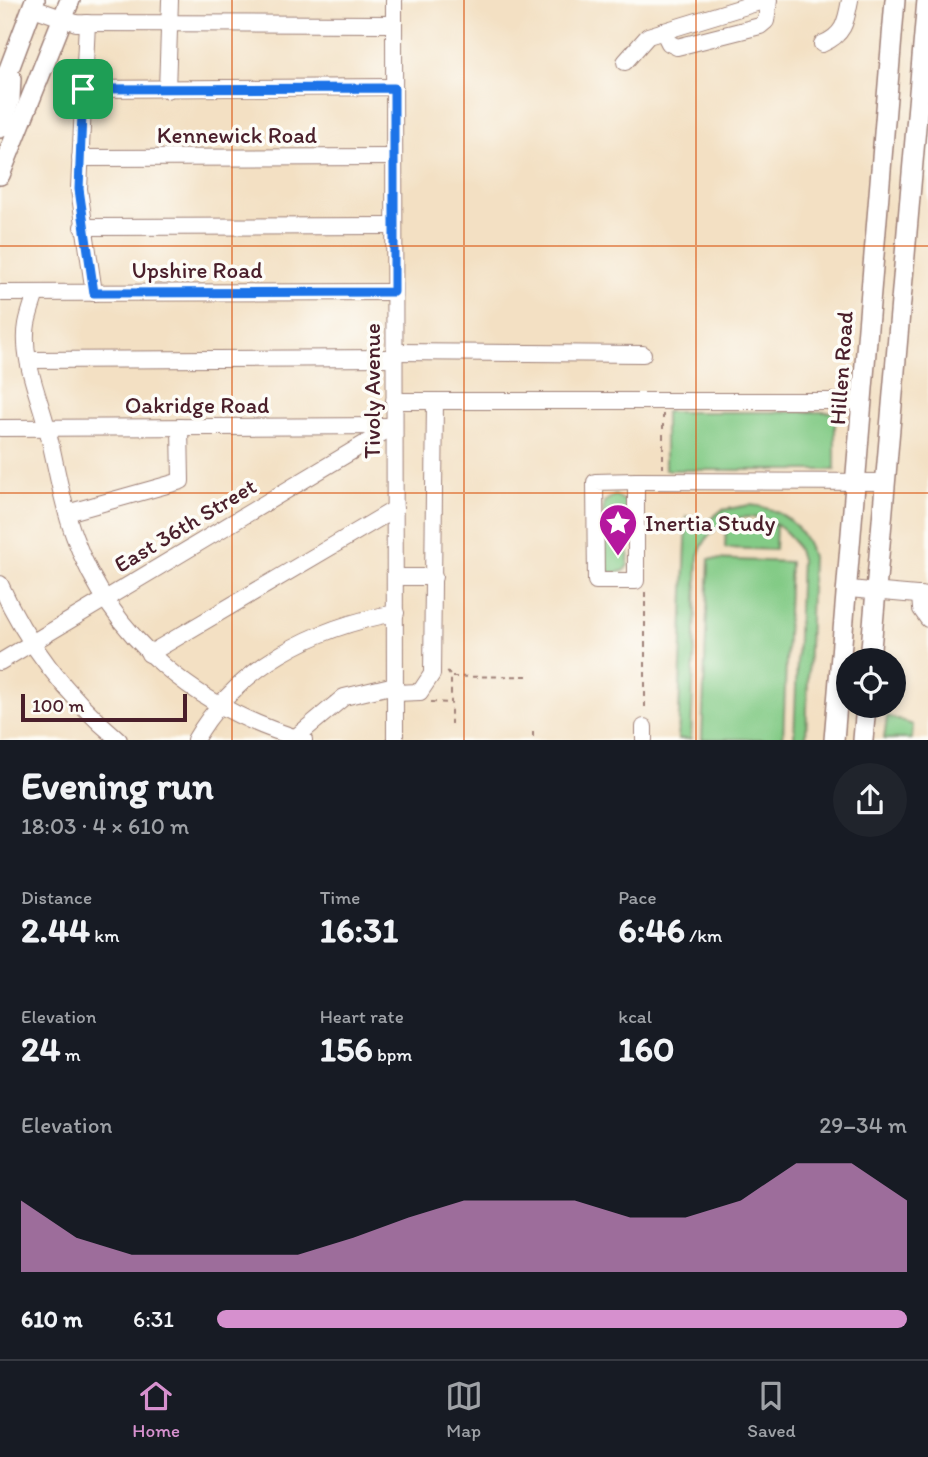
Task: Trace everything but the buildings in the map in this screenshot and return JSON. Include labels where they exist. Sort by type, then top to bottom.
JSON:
[{"type":"main road","name":"Hillen Road","points":[[835,740],[895,0]]},
{"type":"main road","points":[[871,648],[927,0]]},
{"type":"main road","points":[[0,93],[34,4]]},
{"type":"main road","points":[[2,173],[67,9]]},
{"type":"main road","points":[[0,128],[10,99],[10,69]]},
{"type":"main road","points":[[863,740],[865,718]]},
{"type":"street","points":[[167,90],[170,0]]},
{"type":"street","name":"Tivoly Avenue","points":[[394,0],[395,740]]},
{"type":"street","points":[[625,62],[648,36],[663,31],[768,0],[766,21],[760,26],[677,47],[669,43],[663,31]]},
{"type":"street","points":[[822,44],[837,38],[843,29],[850,0]]},
{"type":"street","points":[[34,4],[67,9],[87,23],[394,24]]},
{"type":"street","points":[[87,23],[80,158],[82,227],[94,293]]},
{"type":"street","points":[[83,89],[394,88]]},
{"type":"street","name":"Kennewick Road","points":[[80,158],[394,157]]},
{"type":"street","points":[[82,227],[394,226]]},
{"type":"street","name":"Upshire Road","points":[[0,293],[394,292]]},
{"type":"street","points":[[36,293],[27,323],[29,360],[67,513],[87,567],[149,654],[173,675],[216,705],[264,727],[300,738],[314,719],[344,697],[395,689],[420,692],[432,674],[435,401]]},
{"type":"street","points":[[29,360],[643,354]]},
{"type":"street","points":[[394,401],[862,401]]},
{"type":"street","name":"Oakridge Road","points":[[0,428],[394,426]]},
{"type":"street","name":"East 36th Street","points":[[0,662],[394,426]]},
{"type":"street","points":[[67,513],[181,481],[180,428]]},
{"type":"street","points":[[636,481],[636,581],[596,581],[595,482],[636,481],[857,480],[886,482]]},
{"type":"street","points":[[149,654],[395,509]]},
{"type":"street","points":[[396,577],[435,577]]},
{"type":"street","points":[[0,584],[32,643],[99,733],[119,740]]},
{"type":"street","points":[[849,589],[924,596],[921,609],[928,619]]},
{"type":"street","points":[[195,740],[216,705],[249,674],[316,636],[365,618],[396,613]]},
{"type":"path","points":[[663,410],[663,472]]},
{"type":"path","points":[[644,733],[645,591]]},
{"type":"path","points":[[451,677],[527,676]]},
{"type":"path","points":[[451,688],[458,688]]},
{"type":"path","points":[[451,715],[457,715]]},
{"type":"path","points":[[533,732],[533,740]]},
{"type":"green space","points":[[665,412],[835,412],[835,470],[665,470]]},
{"type":"green space","points":[[615,495],[628,503],[629,527],[602,527],[604,502]]},
{"type":"green space","points":[[750,505],[772,510],[790,520],[803,536],[812,557],[806,739],[794,739],[801,559],[793,541],[782,528],[767,520],[751,517],[735,519],[720,526],[707,538],[698,556],[691,739],[678,739],[687,517],[699,517],[699,528],[722,510]]},
{"type":"green space","points":[[726,525],[776,525],[775,550],[725,548]]},
{"type":"green space","points":[[602,542],[629,542],[628,565],[624,571],[612,573],[605,569]]},
{"type":"green space","points":[[709,559],[790,562],[783,739],[702,739]]},
{"type":"green space","points":[[887,718],[913,725],[912,739],[884,739]]},
{"type":"place","name":"Inertia Study","points":[[618,557]]},
{"type":"route","points":[[394,88],[394,292],[94,293],[82,227],[79,189],[83,89],[394,88]]}]
